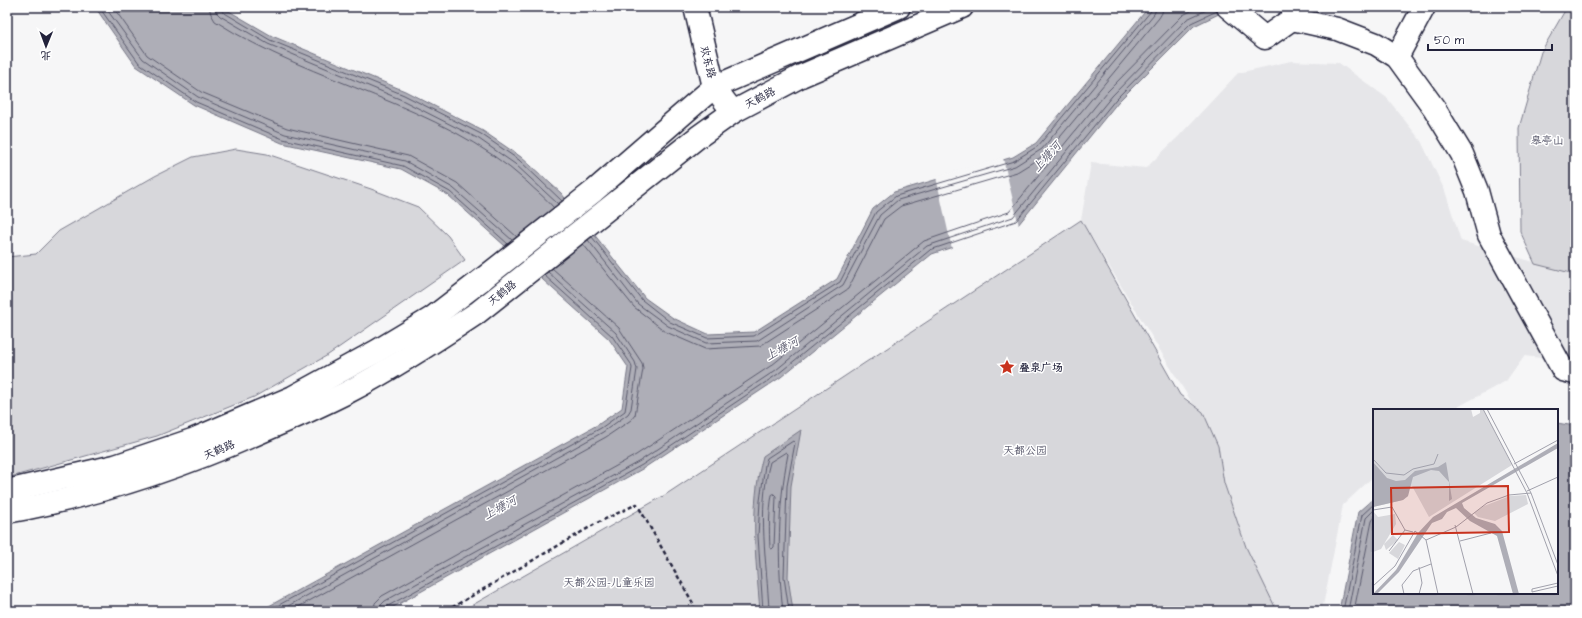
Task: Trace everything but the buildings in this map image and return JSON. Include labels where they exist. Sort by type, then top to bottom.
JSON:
[{"type":"main road","name":"欢东路","points":[[695,7],[714,87],[733,112]]},
{"type":"main road","name":"天鹤路","points":[[7,491],[115,466],[192,440],[293,397],[432,318],[594,191],[714,87],[899,7]]},
{"type":"main road","name":"天鹤路","points":[[7,512],[98,492],[167,470],[220,450],[349,392],[439,339],[477,314],[698,137],[733,112],[801,76],[962,7]]},
{"type":"main road","points":[[1397,57],[1424,7]]},
{"type":"main road","points":[[1233,12],[1265,38],[1296,13],[1376,44],[1397,57],[1434,108],[1462,154],[1477,191],[1489,235],[1537,324],[1563,370],[1575,373]]},
{"type":"path","points":[[446,611],[597,523],[637,504],[694,605],[694,611]]},
{"type":"shaded area","points":[[1291,61],[1339,63],[1387,98],[1421,141],[1445,191],[1461,241],[1575,274],[1575,362],[1524,356],[1506,381],[1454,409],[1373,409],[1373,477],[1343,505],[1322,611],[1264,611],[1246,547],[1224,483],[1218,446],[1203,412],[1192,403],[1081,220],[1091,163],[1146,168],[1179,136],[1238,73]]},
{"type":"green space","name":"皋亭山","points":[[1567,7],[1575,7],[1575,274],[1535,264],[1520,231],[1519,128],[1541,52]]},
{"type":"green space","points":[[236,149],[267,154],[371,189],[418,207],[448,236],[465,260],[328,355],[254,397],[157,436],[7,478],[7,257],[36,254],[59,231],[155,176],[193,157]]},
{"type":"green space","name":"天都公园","points":[[1081,220],[1180,395],[1203,412],[1218,446],[1224,483],[1246,547],[1277,611],[462,611],[665,495]]},
{"type":"water","name":"上塘河","points":[[95,7],[222,7],[272,36],[405,91],[483,131],[521,157],[561,193],[645,298],[673,318],[708,334],[754,332],[837,279],[873,209],[894,192],[1013,157],[1036,143],[1149,7],[1233,7],[1194,26],[1118,102],[1018,225],[932,254],[781,377],[644,468],[386,611],[260,611],[599,424],[622,408],[628,367],[609,339],[448,195],[401,169],[282,143],[194,105],[136,66]]},
{"type":"water","points":[[1558,423],[1575,426],[1575,611],[1339,611],[1358,512],[1373,499],[1373,594],[1558,594]]},
{"type":"water","points":[[801,430],[791,486],[788,577],[793,611],[760,611],[755,514],[756,495],[763,456]]},
{"type":"pier","points":[[1003,158],[1019,226],[952,249],[936,177]]},
{"type":"place","name":"叠泉广场","points":[[1007,367]]},
{"type":"park label","name":"天都公园-儿童乐园","points":[[609,582]]}]
